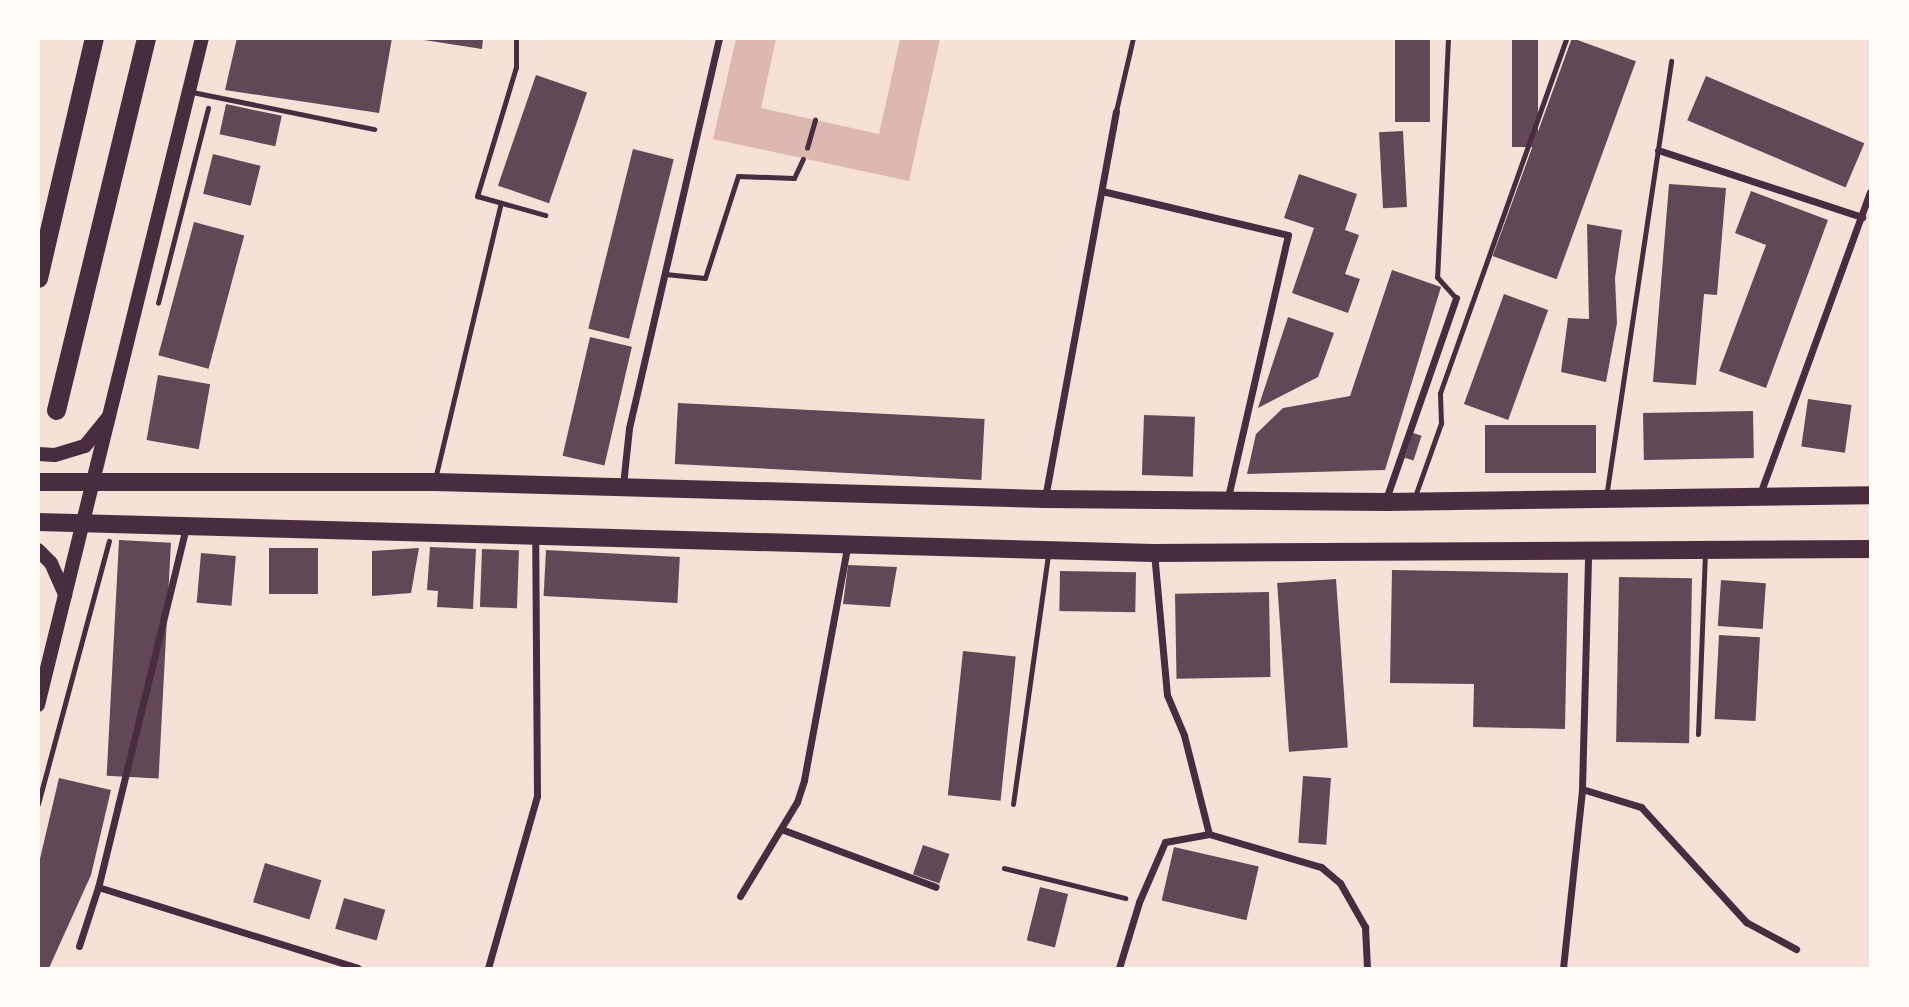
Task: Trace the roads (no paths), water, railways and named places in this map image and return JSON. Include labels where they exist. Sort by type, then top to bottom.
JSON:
[{"type":"highway","points":[[38,278],[94,38]]},
{"type":"highway","points":[[55,410],[146,38]]},
{"type":"main road","points":[[38,705],[114,409],[202,38]]},
{"type":"main road","points":[[38,454],[55,455],[85,446],[114,409]]},
{"type":"main road","points":[[38,482],[434,482],[623,485],[1045,499],[1385,502],[1759,494],[1871,495]]},
{"type":"main road","points":[[38,522],[114,526],[534,532],[847,546],[1154,553],[1588,553],[1871,549]]},
{"type":"main road","points":[[38,550],[51,563],[65,595]]},
{"type":"street","points":[[623,485],[629,428],[719,38]]},
{"type":"street","points":[[1045,499],[1116,111]]},
{"type":"street","points":[[1658,150],[1861,217]]},
{"type":"street","points":[[1102,191],[1288,235],[1228,500]]},
{"type":"street","points":[[1759,494],[1871,192]]},
{"type":"street","points":[[1385,502],[1456,298]]},
{"type":"street","points":[[79,946],[98,887],[186,527]]},
{"type":"street","points":[[488,968],[537,796],[534,532]]},
{"type":"street","points":[[740,896],[782,830],[804,779],[847,546]]},
{"type":"street","points":[[1154,553],[1167,695],[1184,735],[1209,834]]},
{"type":"street","points":[[1563,968],[1582,789],[1588,553]]},
{"type":"street","points":[[1582,789],[1641,807],[1746,922],[1796,949]]},
{"type":"street","points":[[782,830],[936,887]]},
{"type":"street","points":[[1119,968],[1139,902],[1166,842],[1209,834],[1321,867],[1340,883],[1365,926],[1367,968]]},
{"type":"street","points":[[98,887],[358,968]]},
{"type":"street","points":[[324,968],[326,959]]},
{"type":"lane","points":[[516,38],[516,67],[477,196],[545,215]]},
{"type":"lane","points":[[1116,111],[1133,38]]},
{"type":"lane","points":[[1448,38],[1437,276],[1456,298]]},
{"type":"lane","points":[[1413,501],[1441,423],[1440,393],[1566,39]]},
{"type":"lane","points":[[1606,498],[1671,61]]},
{"type":"lane","points":[[190,91],[374,129]]},
{"type":"lane","points":[[665,274],[705,278],[738,176],[794,177],[803,159]]},
{"type":"lane","points":[[434,482],[501,203]]},
{"type":"lane","points":[[1013,804],[1048,551]]},
{"type":"lane","points":[[1698,734],[1706,551]]}]
